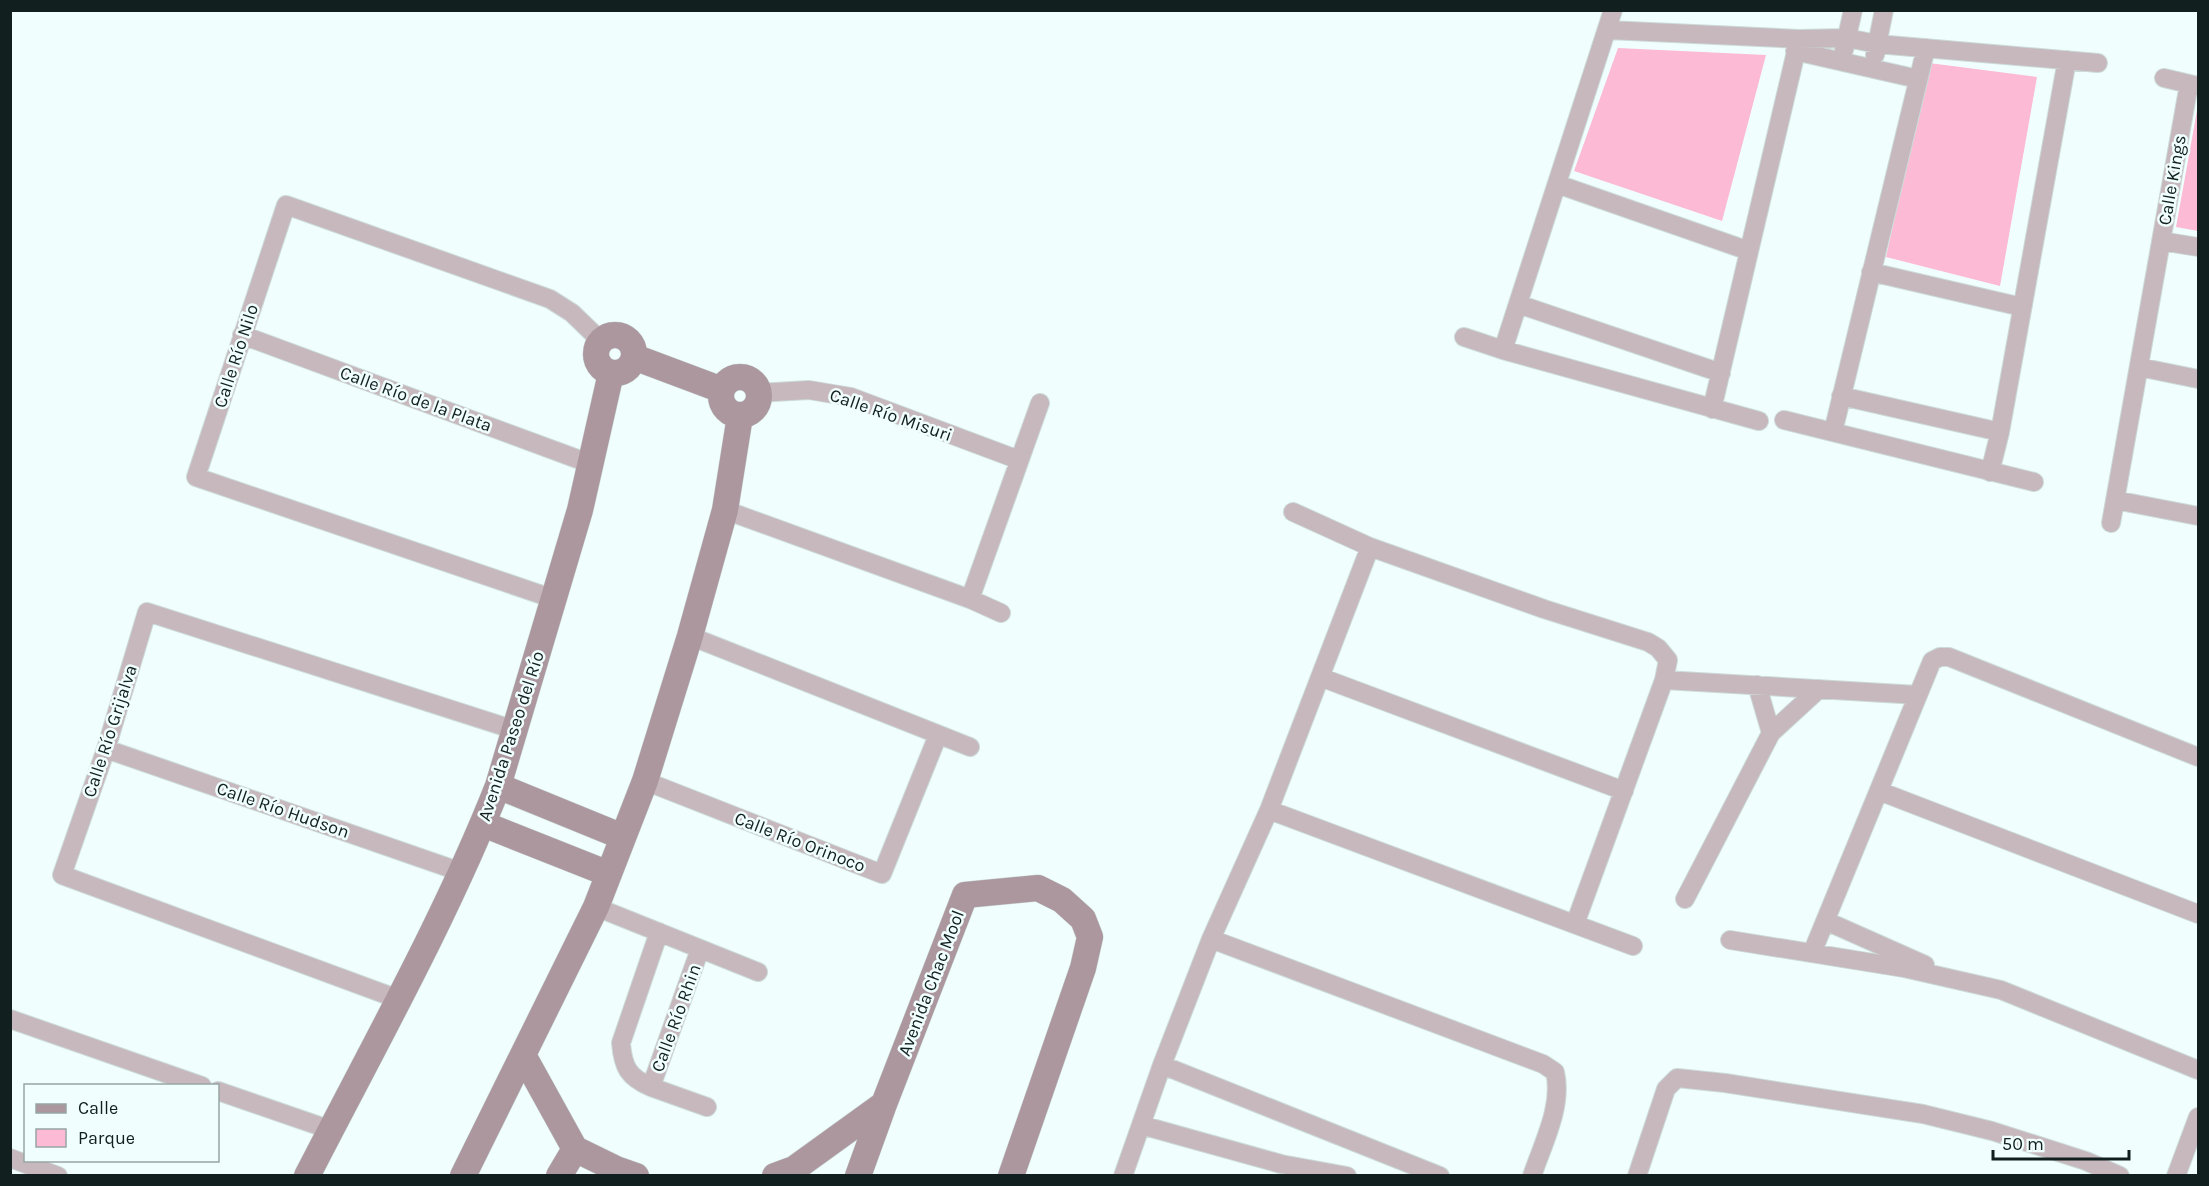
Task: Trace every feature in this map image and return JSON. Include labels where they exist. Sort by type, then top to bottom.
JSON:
[{"type":"street","points":[[1503,350],[1613,10]]},
{"type":"street","points":[[1841,61],[1853,10]]},
{"type":"street","points":[[1873,69],[1884,10]]},
{"type":"street","points":[[1608,30],[1797,45],[1846,38],[1878,44],[2098,63]]},
{"type":"street","points":[[1797,45],[1841,61],[1918,79]]},
{"type":"street","points":[[1712,409],[1797,45]]},
{"type":"street","points":[[1833,432],[1926,48]]},
{"type":"street","points":[[1990,472],[2000,432],[2067,60]]},
{"type":"street","name":"Calle Kings","points":[[2111,523],[2161,241],[2194,85],[2164,78]]},
{"type":"street","points":[[1557,184],[1749,251]]},
{"type":"street","name":"Calle Río Nilo","points":[[554,599],[196,477],[285,205],[550,299],[572,313],[601,341]]},
{"type":"street","name":"Calle Kings","points":[[2161,241],[2199,247]]},
{"type":"street","points":[[1871,272],[2022,307]]},
{"type":"street","points":[[1518,304],[1720,373]]},
{"type":"street","name":"Calle Río de la Plata","points":[[242,335],[591,464]]},
{"type":"street","points":[[612,335],[624,337],[633,345],[634,357],[632,363],[623,371],[611,373],[601,367],[596,351],[601,341],[612,335]]},
{"type":"street","points":[[1464,337],[1503,350],[1759,421]]},
{"type":"street","points":[[634,357],[722,390]]},
{"type":"street","points":[[2139,368],[2199,379]]},
{"type":"street","name":"Avenida Paseo del Río","points":[[307,1176],[461,872],[498,786],[580,510],[611,373]]},
{"type":"street","points":[[742,377],[753,382],[759,393],[755,409],[740,416],[724,407],[721,396],[722,390],[730,380],[742,377]]},
{"type":"street","name":"Calle Río Misuri","points":[[759,393],[809,390],[850,397],[1019,460]]},
{"type":"street","points":[[1841,396],[2000,432]]},
{"type":"street","points":[[970,599],[1040,402]]},
{"type":"street","points":[[463,1176],[596,907],[645,782],[690,636],[725,510],[740,416]]},
{"type":"street","points":[[1784,420],[2034,482]]},
{"type":"street","points":[[2115,500],[2199,516]]},
{"type":"street","points":[[725,510],[970,599],[1001,613]]},
{"type":"street","points":[[1293,512],[1370,547],[1544,609],[1648,642],[1658,648],[1668,660],[1664,680],[1575,924]]},
{"type":"street","points":[[1123,1176],[1162,1065],[1211,939],[1269,810],[1370,547]]},
{"type":"street","name":"Calle Río Grijalva","points":[[398,999],[62,876],[106,749],[147,612],[515,730]]},
{"type":"street","points":[[690,636],[970,747]]},
{"type":"street","points":[[1812,953],[1932,661],[1940,657],[1949,657],[2199,757]]},
{"type":"street","points":[[1320,677],[1623,791]]},
{"type":"street","points":[[1664,680],[1918,695]]},
{"type":"street","points":[[1757,685],[1770,733]]},
{"type":"street","points":[[1685,899],[1770,733],[1819,689]]},
{"type":"street","name":"Calle Río Orinoco","points":[[645,782],[882,874],[938,735]]},
{"type":"street","name":"Calle Río Hudson","points":[[106,749],[461,872]]},
{"type":"street","points":[[498,786],[623,837]]},
{"type":"street","points":[[1879,790],[2199,914]]},
{"type":"street","points":[[1269,810],[1633,946]]},
{"type":"street","points":[[483,824],[609,874]]},
{"type":"street","name":"Avenida Chac Mool","points":[[858,1176],[965,895],[1038,888],[1062,900],[1083,919],[1090,937],[1083,968],[1011,1176]]},
{"type":"street","name":"Calle Río Rhin","points":[[596,907],[758,972]]},
{"type":"street","points":[[1826,921],[1960,980]]},
{"type":"street","name":"Calle Río Rhin","points":[[659,932],[621,1043],[623,1061],[634,1080],[707,1107]]},
{"type":"street","points":[[1211,939],[1543,1065],[1555,1072],[1558,1086],[1556,1102],[1532,1176]]},
{"type":"street","points":[[1730,940],[1904,968],[2001,990],[2199,1070]]},
{"type":"street","name":"Calle Río Rhin","points":[[651,1087],[700,949]]},
{"type":"street","points":[[10,1019],[196,1084]]},
{"type":"street","points":[[523,1055],[575,1149],[636,1176]]},
{"type":"street","points":[[1162,1065],[1440,1176]]},
{"type":"street","points":[[1637,1176],[1666,1089],[1677,1078],[1725,1083],[1923,1114],[1992,1131],[2086,1161],[2120,1176]]},
{"type":"street","points":[[219,1091],[331,1130]]},
{"type":"street","points":[[775,1176],[794,1169],[884,1104]]},
{"type":"street","points":[[2176,1176],[2199,1118]]},
{"type":"street","points":[[1141,1125],[1281,1164],[1347,1176]]},
{"type":"street","points":[[559,1176],[575,1149]]},
{"type":"street","points":[[10,1158],[58,1176]]},
{"type":"green space","points":[[1618,48],[1766,55],[1722,221],[1574,171]]},
{"type":"green space","points":[[1929,63],[2037,77],[2000,286],[1886,257]]},
{"type":"green space","points":[[2198,105],[2198,231],[2176,227]]}]
